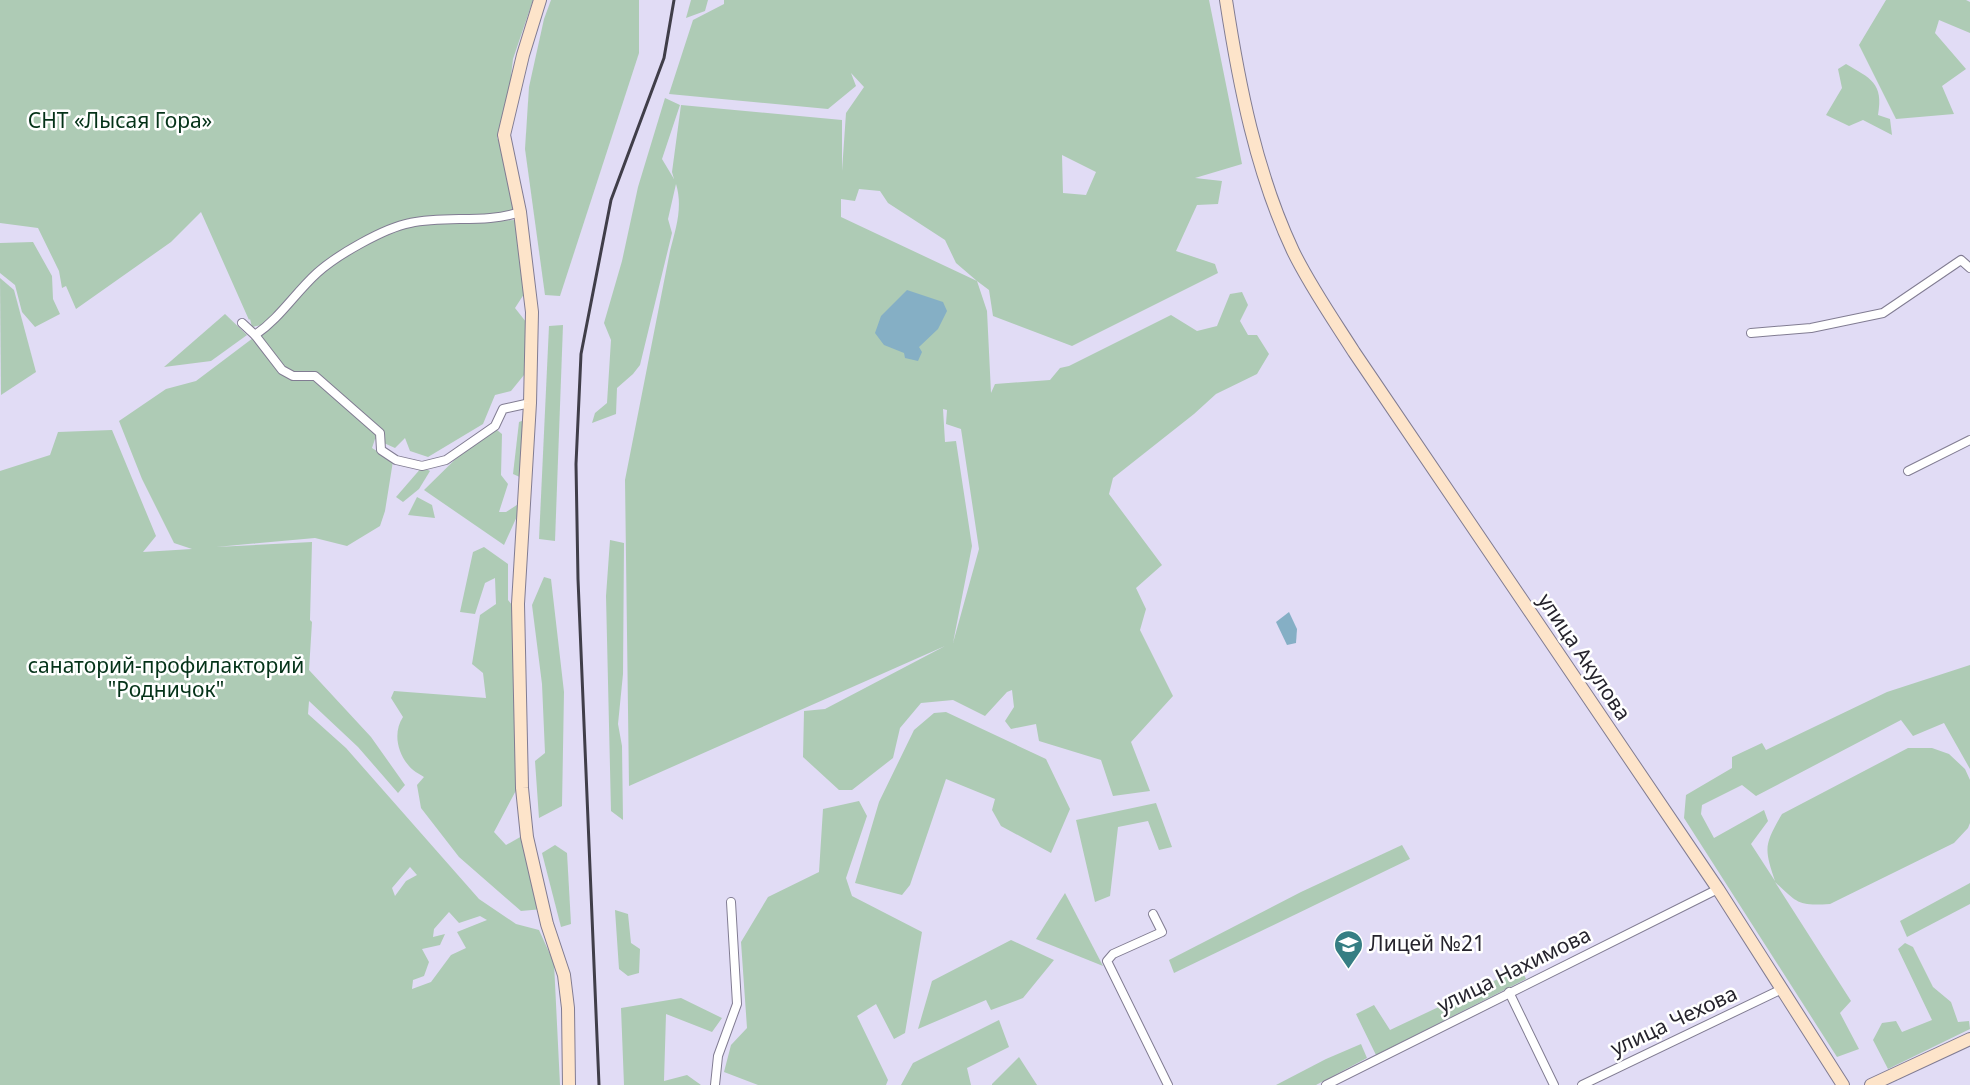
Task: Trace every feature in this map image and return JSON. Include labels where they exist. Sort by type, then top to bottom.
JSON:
[{"type":"main road","points":[[540,0],[523,55],[504,135],[520,212],[532,312],[530,403],[518,604],[522,788],[527,837],[547,924],[564,975],[568,1008],[569,1085]]},
{"type":"main road","name":"улица Акулова","points":[[1226,0],[1247,114],[1266,183],[1293,250],[1310,282],[1354,352],[1718,889],[1843,1085]]},
{"type":"main road","points":[[1871,1085],[1970,1039]]},
{"type":"street","points":[[255,335],[267,327],[317,272],[370,238],[408,223],[438,219],[505,217],[520,212]]},
{"type":"street","points":[[1751,333],[1811,328],[1883,313],[1961,260],[1970,268]]},
{"type":"street","points":[[242,323],[255,335],[282,370],[293,376],[315,376],[381,433],[381,450],[396,460],[422,466],[446,460],[495,426],[503,409],[530,403]]},
{"type":"street","points":[[1908,471],[1970,440]]},
{"type":"street","name":"улица Нахимова","points":[[1326,1084],[1718,889]]},
{"type":"street","points":[[715,1085],[718,1056],[737,1004],[731,902]]},
{"type":"street","points":[[1153,914],[1162,932],[1113,954],[1107,961],[1168,1085]]},
{"type":"street","name":"улица Чехова","points":[[1582,1085],[1782,989]]},
{"type":"street","points":[[1509,992],[1554,1085]]},
{"type":"green space","name":"СНТ «Лысая Гора»","points":[[0,0],[533,0],[513,59],[511,76],[515,79],[510,101],[505,103],[497,138],[510,156],[517,210],[502,215],[441,215],[397,223],[351,246],[267,324],[252,327],[201,212],[171,242],[76,309],[66,286],[62,288],[59,271],[38,228],[0,223]]},
{"type":"green space","points":[[551,0],[639,0],[639,53],[560,296],[545,295],[525,149],[529,87],[544,19]]},
{"type":"green space","points":[[691,0],[708,0],[705,11],[686,18]]},
{"type":"green space","points":[[724,0],[1209,0],[1242,164],[1195,178],[1222,181],[1218,204],[1197,205],[1176,251],[1215,264],[1218,273],[1072,346],[993,316],[989,290],[977,281],[987,311],[991,393],[995,384],[1050,380],[1060,368],[1069,366],[1171,315],[1197,331],[1217,326],[1230,294],[1242,292],[1248,305],[1240,321],[1248,335],[1257,335],[1269,354],[1257,374],[1216,394],[1113,478],[1109,494],[1162,565],[1136,588],[1146,609],[1140,630],[1173,696],[1131,742],[1150,791],[1113,796],[1101,760],[1039,741],[1036,724],[1011,729],[1005,721],[1014,707],[1012,690],[1007,692],[985,716],[953,700],[921,703],[900,728],[893,758],[852,790],[839,790],[803,757],[804,711],[825,709],[945,646],[629,786],[625,480],[678,218],[679,201],[676,184],[668,219],[672,233],[640,365],[617,388],[616,414],[592,423],[595,413],[607,403],[611,340],[604,323],[622,261],[638,187],[665,98],[680,105],[662,159],[674,179],[672,172],[681,105],[842,120],[842,171],[846,113],[864,87],[851,73],[856,86],[828,109],[669,94],[693,20],[724,4]],"holes":[[[1062,155],[1096,172],[1086,195],[1063,193]],[[859,189],[880,191],[888,203],[945,240],[956,263],[977,281],[841,217],[841,199],[855,201]],[[943,409],[947,410],[946,424],[961,429],[979,549],[953,643],[972,546],[956,441],[945,442]]]},
{"type":"green space","points":[[1886,0],[1966,0],[1970,2],[1970,33],[1939,20],[1935,33],[1966,69],[1942,86],[1954,114],[1896,119],[1859,45]]},
{"type":"green space","points":[[1846,64],[1862,73],[1877,88],[1878,115],[1890,119],[1892,135],[1863,120],[1849,126],[1826,115],[1842,88],[1838,69]]},
{"type":"green space","name":"санаторий-профилакторий \"Родничок\"","points":[[517,220],[526,291],[515,308],[530,327],[531,359],[524,375],[511,391],[495,395],[483,424],[428,457],[410,451],[405,438],[395,448],[375,439],[372,448],[393,461],[385,511],[380,526],[347,546],[315,538],[216,547],[312,542],[310,620],[312,622],[309,670],[371,737],[405,785],[398,793],[358,747],[309,701],[308,714],[346,748],[479,899],[516,924],[539,930],[554,963],[560,1085],[0,1085],[0,471],[50,455],[58,432],[112,430],[156,536],[143,552],[192,549],[174,543],[142,479],[119,421],[166,389],[196,381],[273,323],[322,270],[365,243],[414,223]],"holes":[[[410,867],[417,875],[406,881],[395,896],[392,888]],[[449,912],[459,923],[480,916],[487,920],[457,932],[466,948],[451,955],[431,982],[412,989],[413,980],[424,976],[429,962],[422,949],[440,945],[445,934],[433,937],[434,929]]]},
{"type":"green space","points":[[33,242],[52,276],[53,299],[60,314],[35,327],[22,312],[15,285],[0,273],[0,243]]},
{"type":"green space","points":[[0,278],[14,290],[36,372],[1,395]]},
{"type":"green space","points":[[225,314],[247,335],[211,361],[164,367]]},
{"type":"green space","points":[[563,325],[555,541],[539,539],[549,326]]},
{"type":"green space","points":[[527,419],[522,478],[513,474],[519,422]]},
{"type":"green space","points":[[492,426],[502,434],[501,475],[508,484],[499,512],[506,512],[520,503],[518,514],[504,545],[424,490]]},
{"type":"green space","points":[[422,467],[430,471],[419,489],[403,502],[396,497]]},
{"type":"green space","points":[[417,497],[432,505],[435,518],[408,515]]},
{"type":"green space","points":[[610,540],[624,543],[623,674],[618,724],[622,746],[623,820],[611,811],[606,596]]},
{"type":"green space","points":[[484,547],[508,564],[508,600],[516,610],[521,781],[494,832],[506,845],[522,836],[543,909],[521,911],[459,857],[421,808],[417,785],[424,777],[409,766],[398,742],[398,729],[403,717],[391,698],[394,691],[486,698],[483,673],[472,664],[480,615],[496,604],[495,578],[485,583],[475,614],[460,612],[473,552]]},
{"type":"green space","points":[[544,577],[551,579],[564,692],[562,806],[539,818],[535,761],[545,753],[542,684],[532,605]]},
{"type":"green space","points":[[1970,665],[1970,769],[1944,723],[1913,736],[1901,720],[1756,796],[1742,785],[1702,805],[1701,814],[1714,838],[1764,810],[1768,821],[1751,844],[1775,881],[1769,861],[1768,847],[1769,840],[1782,814],[1908,748],[1932,748],[1949,754],[1965,769],[1970,780],[1970,823],[1954,843],[1830,904],[1799,902],[1775,882],[1851,1001],[1840,1013],[1859,1049],[1837,1057],[1684,818],[1686,795],[1732,768],[1732,757],[1762,743],[1766,750],[1887,692]]},
{"type":"green space","points":[[946,712],[1046,759],[1070,809],[1051,853],[1001,826],[992,810],[995,799],[946,779],[910,885],[902,895],[855,883],[879,802],[914,730],[934,713]]},
{"type":"green space","points":[[859,801],[867,816],[846,878],[852,896],[922,932],[905,1033],[894,1039],[876,1004],[857,1016],[888,1080],[886,1085],[758,1085],[724,1072],[731,1045],[747,1028],[741,942],[768,897],[819,872],[823,809]]},
{"type":"green space","points":[[1156,803],[1172,847],[1159,850],[1148,821],[1118,827],[1110,896],[1095,902],[1076,820]]},
{"type":"green space","points":[[555,845],[567,853],[571,924],[561,927],[542,853]]},
{"type":"green space","points":[[1402,845],[1410,859],[1174,973],[1169,960],[1301,892]]},
{"type":"green space","points":[[1970,883],[1970,904],[1907,937],[1900,921]]},
{"type":"green space","points":[[1065,893],[1103,966],[1036,939]]},
{"type":"green space","points":[[615,910],[628,914],[631,943],[640,949],[639,973],[628,976],[619,969]]},
{"type":"green space","points":[[1011,940],[1054,960],[1023,998],[991,1010],[986,1000],[918,1029],[932,981]]},
{"type":"green space","points":[[1905,943],[1913,947],[1933,987],[1951,1002],[1958,1022],[1969,1021],[1970,1029],[1888,1069],[1873,1040],[1882,1023],[1896,1021],[1902,1032],[1932,1020],[1898,949]]},
{"type":"green space","points":[[1521,968],[1526,979],[1376,1055],[1356,1014],[1374,1005],[1390,1030]]},
{"type":"green space","points":[[681,998],[722,1018],[712,1032],[666,1014],[664,1081],[687,1075],[701,1085],[624,1085],[621,1008]]},
{"type":"green space","points":[[999,1020],[1009,1047],[967,1068],[971,1085],[901,1085],[913,1063]]},
{"type":"green space","points":[[1361,1044],[1367,1058],[1316,1085],[1276,1085],[1326,1059]]},
{"type":"green space","points":[[1019,1057],[1037,1085],[992,1085],[992,1084]]},
{"type":"water","points":[[907,290],[943,302],[947,311],[938,329],[919,347],[922,352],[918,361],[905,358],[904,353],[884,345],[875,333],[881,316]]},
{"type":"water","points":[[1289,612],[1297,629],[1296,643],[1287,645],[1276,622]]},
{"type":"railway","points":[[599,1085],[578,579],[576,464],[581,354],[611,200],[664,58],[674,0]]},
{"type":"place","name":"Лицей №21","points":[[1348,970]]}]
